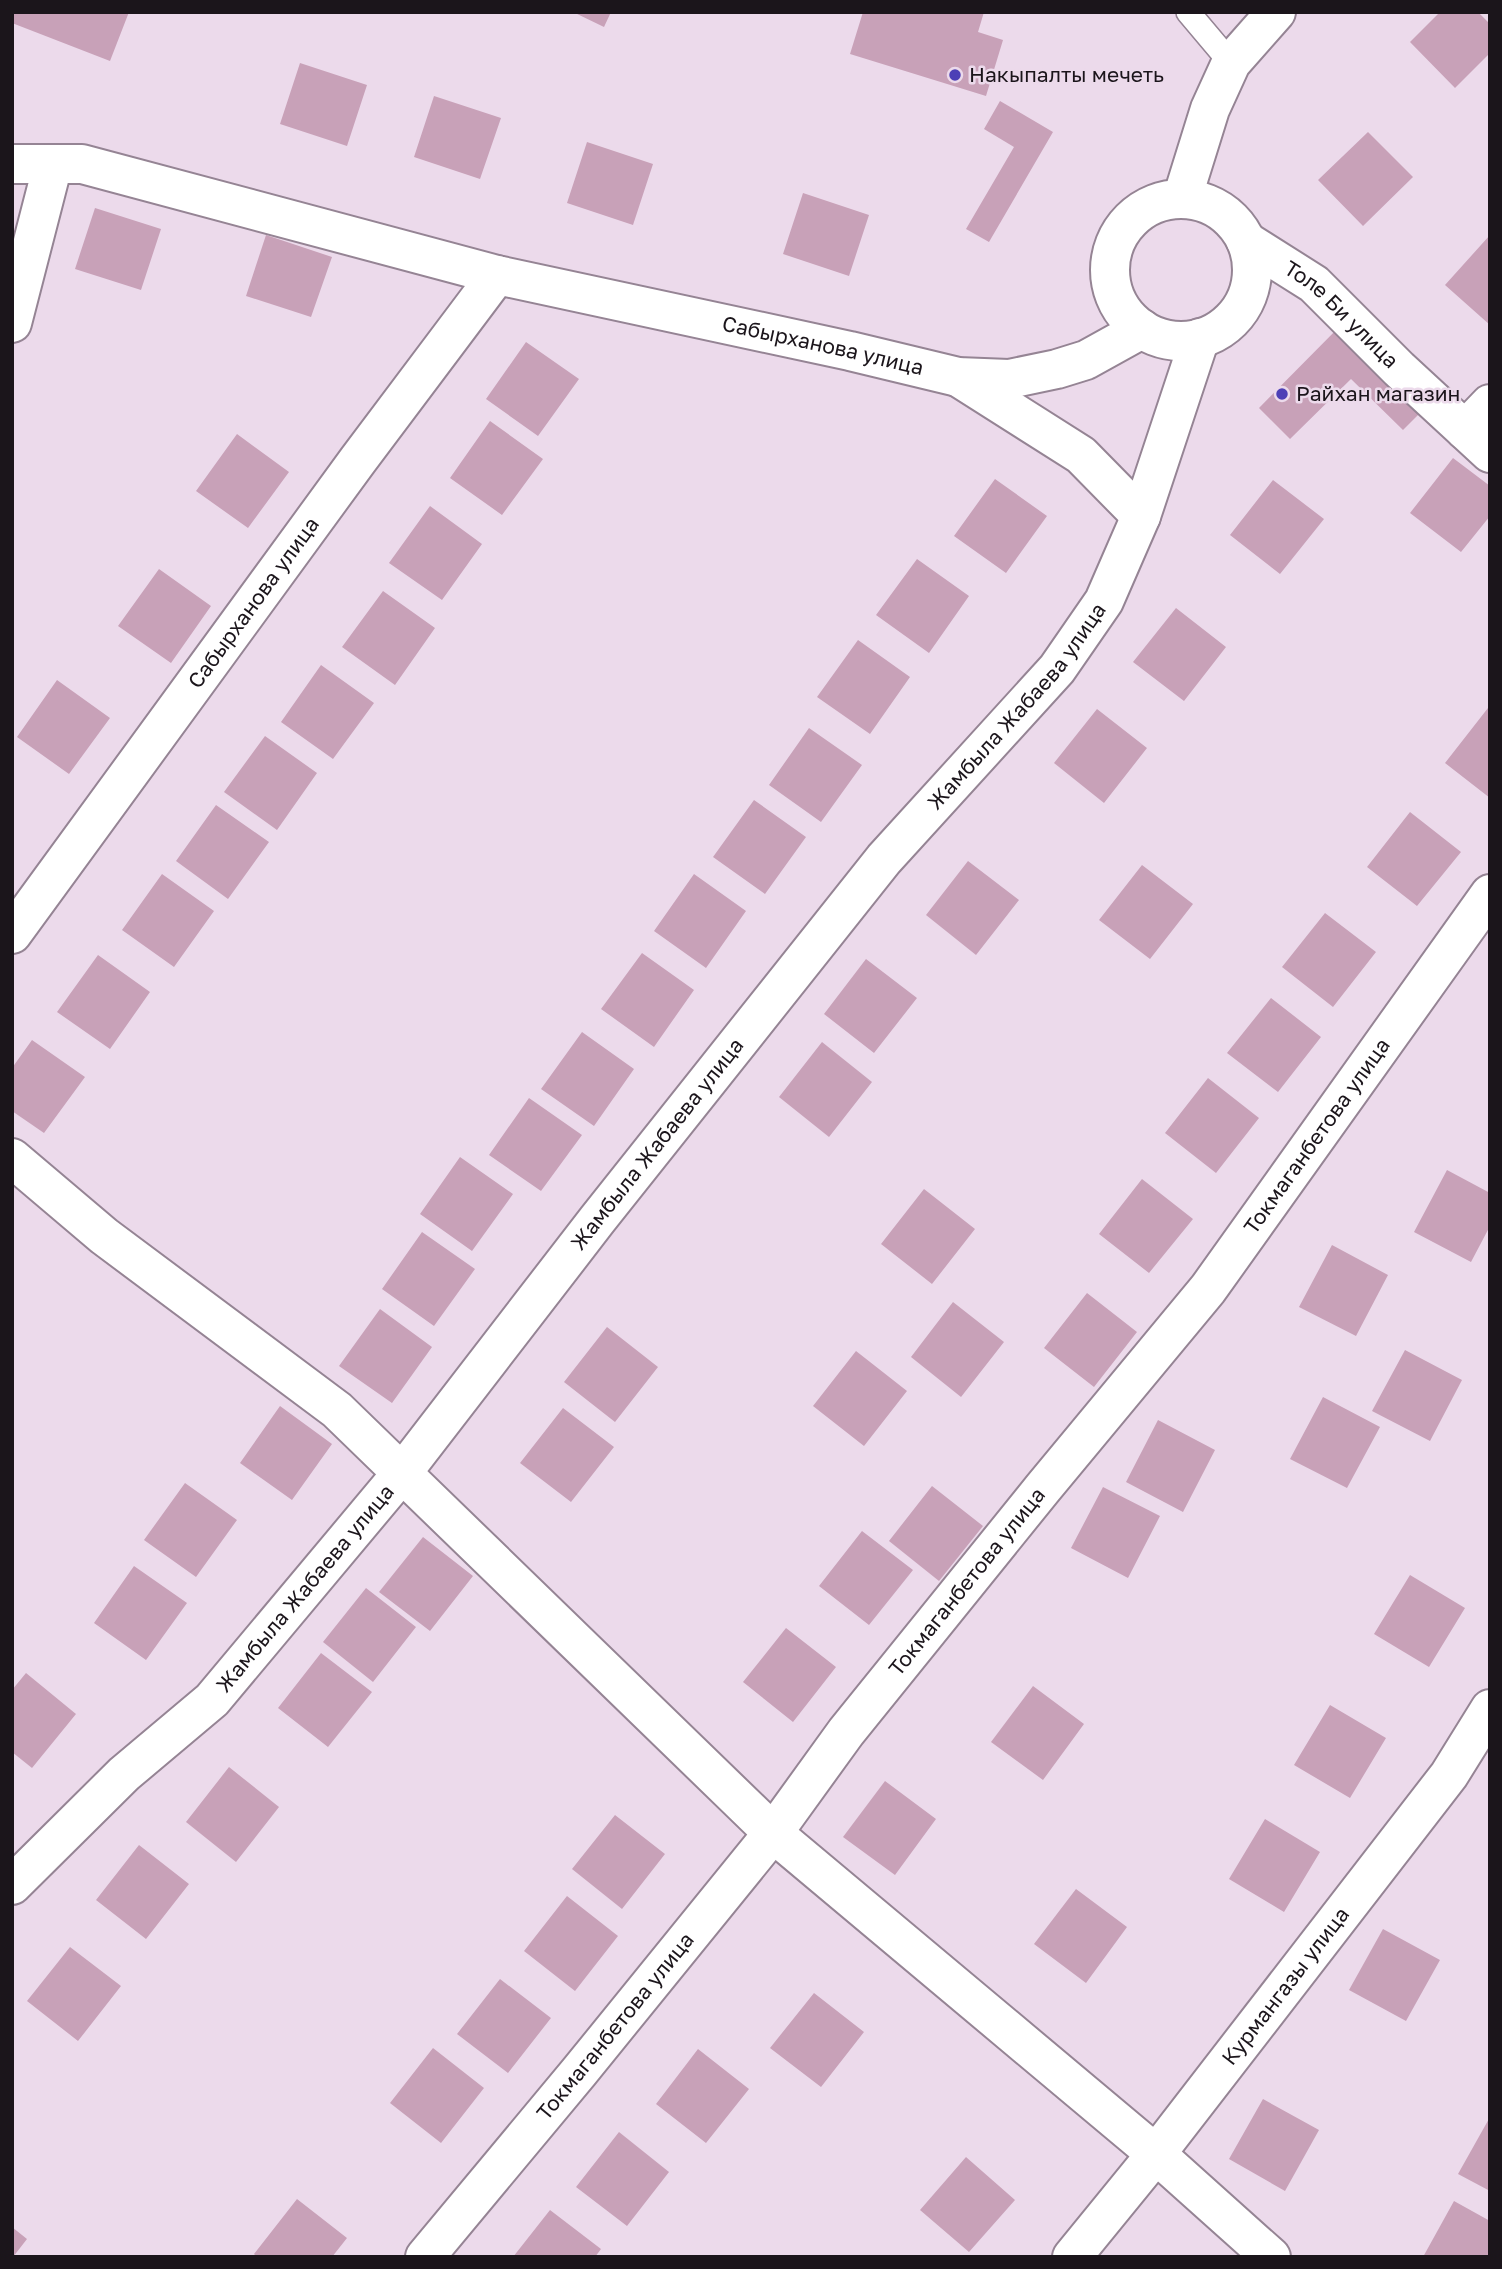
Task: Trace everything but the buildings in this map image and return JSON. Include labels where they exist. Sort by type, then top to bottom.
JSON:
[{"type":"street","points":[[1182,199],[1210,109],[1231,63],[1276,12]]},
{"type":"street","name":"Сабырханова улица","points":[[12,164],[82,164],[497,275],[958,377],[1009,379],[1057,369],[1086,360],[1142,329]]},
{"type":"street","points":[[12,323],[53,164]]},
{"type":"street","points":[[1182,199],[1202,202],[1220,210],[1235,224],[1246,241],[1252,260],[1251,280],[1245,300],[1234,317],[1219,330],[1200,338],[1180,341],[1160,338],[1142,329],[1127,315],[1116,299],[1110,279],[1116,240],[1128,222],[1143,209],[1162,201],[1182,199]]},
{"type":"street","name":"Толе Би улица","points":[[1246,241],[1314,284],[1399,369],[1481,429]]},
{"type":"street","name":"Сабырханова улица","points":[[12,934],[358,460],[497,275]]},
{"type":"street","name":"Жамбыла Жабаева улица","points":[[12,1885],[124,1774],[212,1700],[402,1473],[606,1209],[884,859],[1057,669],[1104,601],[1141,516],[1200,338]]},
{"type":"street","points":[[958,377],[1081,455],[1141,516]]},
{"type":"street","name":"Токмаганбетова улица","points":[[425,2257],[773,1833],[845,1732],[1208,1289],[1490,894]]},
{"type":"street","points":[[12,1158],[104,1236],[337,1410],[773,1833],[1156,2154],[1271,2257]]},
{"type":"street","name":"Курмангазы улица","points":[[1072,2257],[1156,2154],[1449,1775],[1490,1709]]},
{"type":"lane","points":[[1188,12],[1231,63]]},
{"type":"place","name":"Накыпалты мечеть","points":[[955,75]]},
{"type":"place","name":"Райхан магазин","points":[[1282,394]]}]
